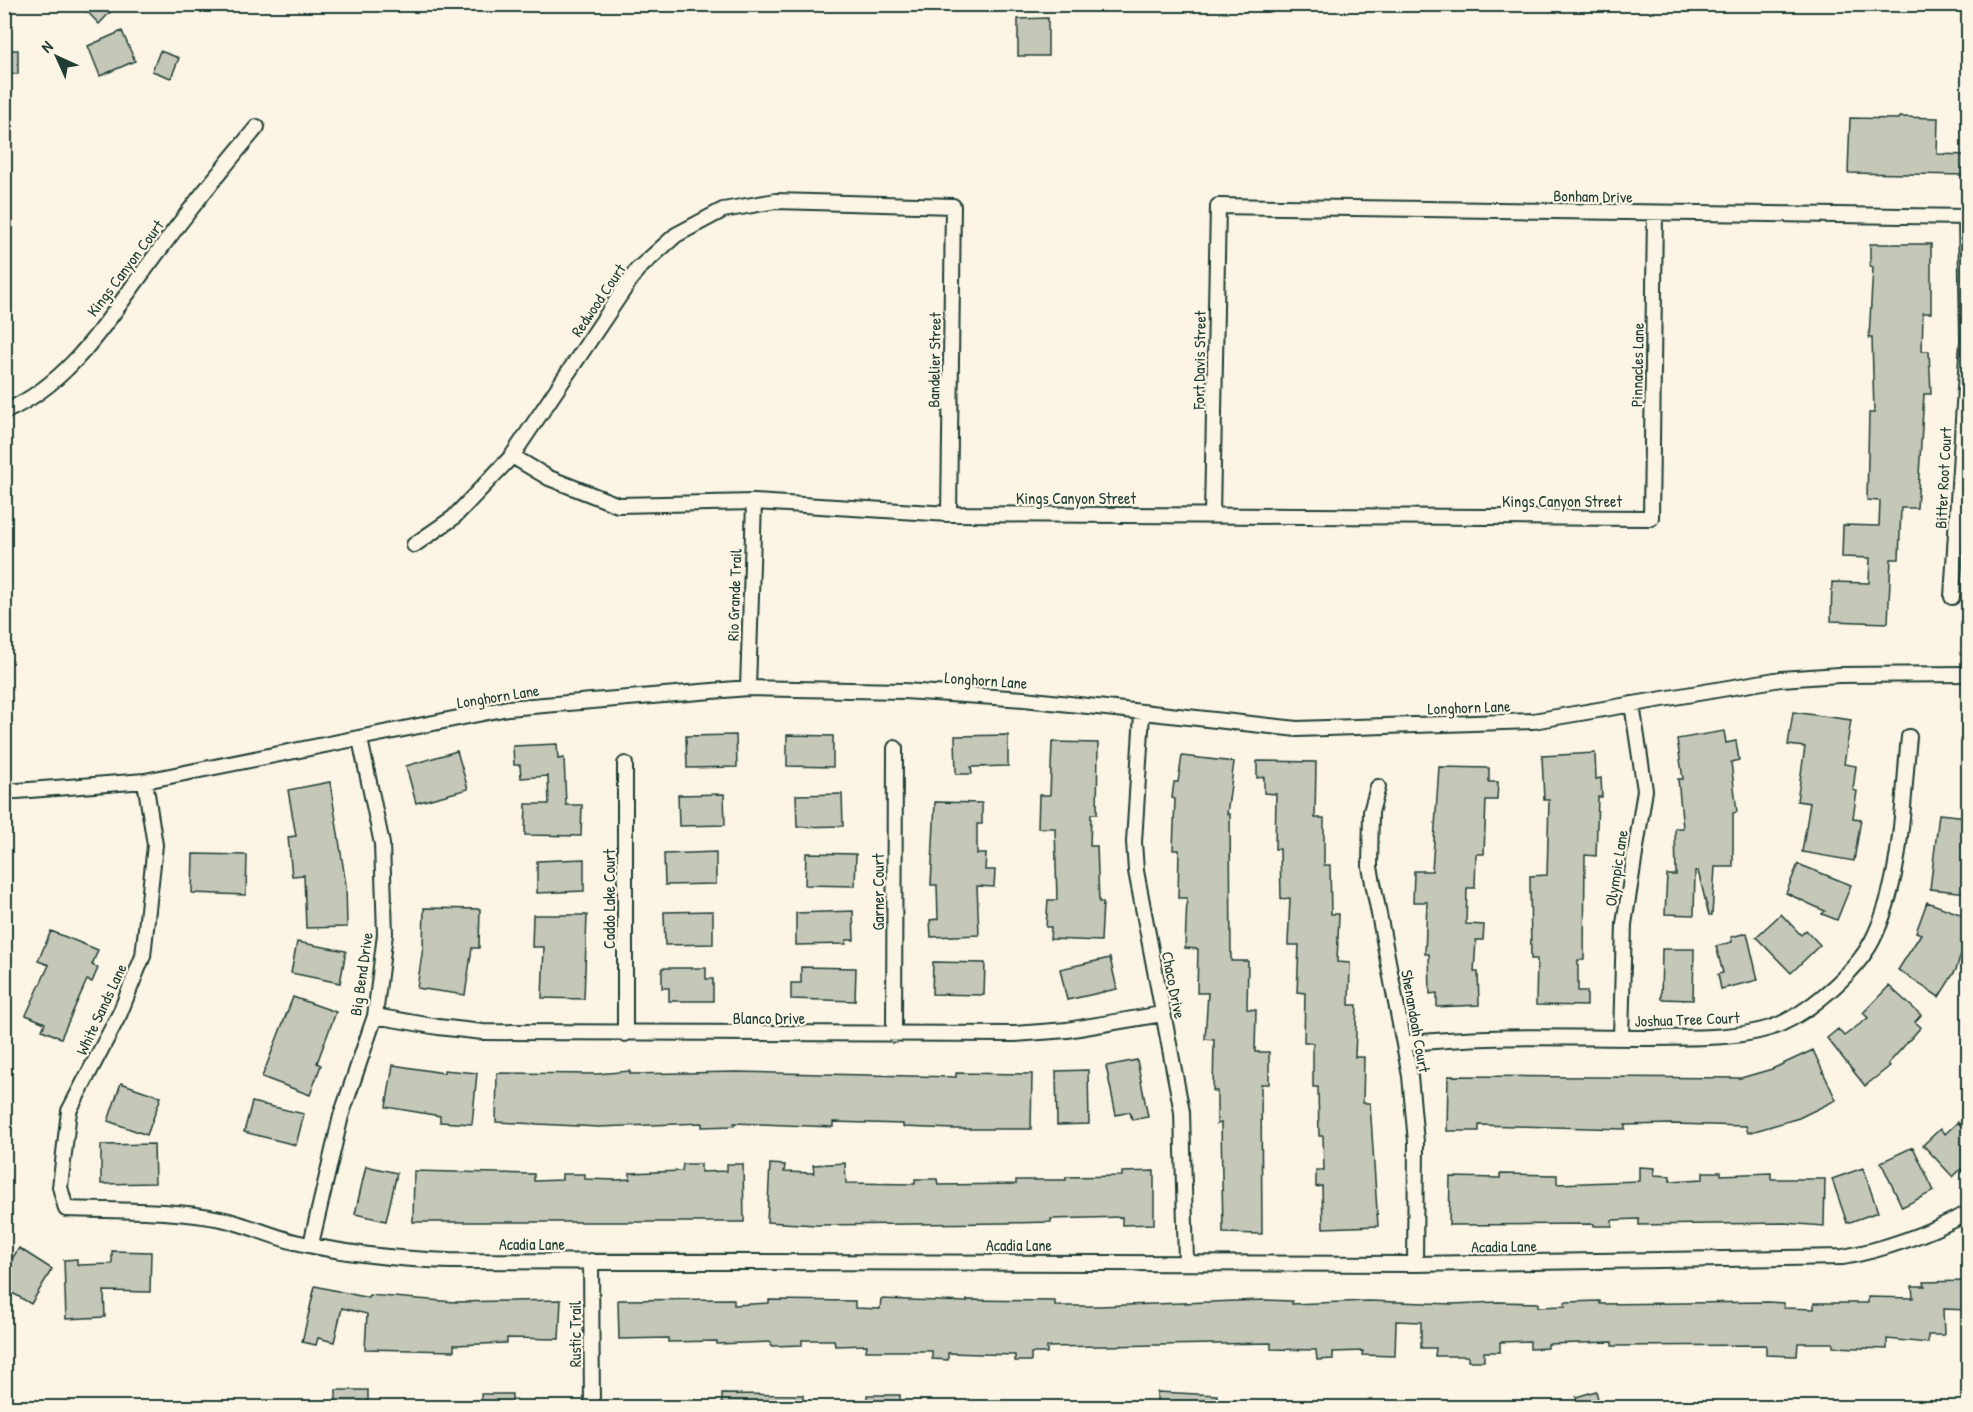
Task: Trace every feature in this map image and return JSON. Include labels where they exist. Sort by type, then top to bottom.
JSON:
[{"type":"street","name":"Kings Canyon Court","points":[[4,412],[32,400],[71,368],[207,187],[257,127]]},
{"type":"street","name":"Redwood Court","points":[[414,545],[453,518],[512,456],[638,270],[676,235],[723,210],[776,201],[952,206]]},
{"type":"street","name":"Bandelier Street","points":[[949,514],[952,206]]},
{"type":"street","name":"Bonham Drive","points":[[1218,206],[1967,217]]},
{"type":"street","name":"Fort Davis Street","points":[[1212,515],[1218,206]]},
{"type":"street","name":"Pinnacles Lane","points":[[1651,518],[1655,213]]},
{"type":"street","name":"Bitter Root Court","points":[[1952,597],[1968,340],[1967,217]]},
{"type":"street","name":"Kings Canyon Street","points":[[512,456],[549,478],[618,505],[754,502],[949,514],[1651,518]]},
{"type":"street","name":"Rio Grande Trail","points":[[748,688],[754,502]]},
{"type":"street","name":"Longhorn Lane","points":[[4,792],[145,781],[508,708],[748,688],[904,691],[1024,699],[1142,714],[1297,729],[1533,721],[1781,679],[1920,673],[1968,674]]},
{"type":"street","name":"Olympic Lane","points":[[1621,1038],[1624,924],[1645,790],[1632,704]]},
{"type":"street","name":"Chaco Drive","points":[[1142,714],[1134,842],[1136,871],[1182,1112],[1186,1262]]},
{"type":"street","name":"Joshua Tree Court","points":[[1404,1044],[1505,1035],[1621,1038],[1715,1036],[1772,1028],[1810,1006],[1845,979],[1872,940],[1886,902],[1895,866],[1909,736]]},
{"type":"street","name":"Big Bend Drive","points":[[311,1244],[341,1116],[375,1016],[385,934],[382,844],[360,739]]},
{"type":"street","name":"Garner Court","points":[[894,1035],[895,748]]},
{"type":"street","name":"Caddo Lake Court","points":[[625,764],[625,1034]]},
{"type":"street","name":"White Sands Lane","points":[[66,1209],[60,1188],[69,1111],[120,1013],[143,956],[155,845],[145,781]]},
{"type":"street","name":"Shenandoah Court","points":[[1378,787],[1371,812],[1370,867],[1410,1076],[1416,1142],[1415,1263]]},
{"type":"street","name":"Blanco Drive","points":[[375,1016],[462,1030],[625,1034],[894,1035],[1038,1033],[1162,1014]]},
{"type":"street","name":"Acadia Lane","points":[[66,1209],[220,1218],[263,1229],[294,1242],[408,1259],[1415,1263],[1843,1257],[1879,1251],[1913,1239],[1968,1213]]},
{"type":"street","name":"Rustic Trail","points":[[591,1261],[592,1407]]},
{"type":"building","points":[[80,4],[118,4],[99,24]]},
{"type":"building","points":[[1048,18],[1048,56],[1018,56],[1018,19]]},
{"type":"building","points":[[122,31],[135,61],[100,76],[88,46]]},
{"type":"building","points":[[4,50],[18,50],[18,74],[4,74]]},
{"type":"building","points":[[160,51],[179,58],[171,78],[152,71]]},
{"type":"building","points":[[1899,117],[1938,118],[1937,154],[1968,155],[1968,175],[1848,173],[1850,118],[1898,119]]},
{"type":"building","points":[[1870,244],[1931,244],[1931,313],[1923,313],[1922,351],[1929,351],[1931,394],[1924,394],[1917,508],[1901,508],[1899,559],[1891,559],[1888,623],[1831,621],[1832,582],[1869,583],[1870,558],[1842,557],[1843,525],[1879,526],[1880,501],[1867,500],[1869,413],[1874,413],[1872,338],[1869,338],[1873,267],[1870,266]]},
{"type":"building","points":[[1793,712],[1851,720],[1844,764],[1856,766],[1853,790],[1857,791],[1853,818],[1861,819],[1854,861],[1802,852],[1810,803],[1797,801],[1805,747],[1788,745]]},
{"type":"building","points":[[1724,731],[1726,743],[1736,741],[1739,760],[1731,762],[1737,812],[1733,813],[1733,867],[1715,867],[1712,915],[1709,915],[1698,871],[1695,871],[1694,915],[1665,914],[1667,875],[1676,875],[1675,828],[1683,828],[1678,779],[1683,779],[1677,739]]},
{"type":"building","points":[[736,735],[737,767],[687,768],[686,736]]},
{"type":"building","points":[[787,735],[833,736],[833,767],[787,766]]},
{"type":"building","points":[[1008,735],[1008,766],[971,767],[972,774],[956,774],[955,736]]},
{"type":"building","points":[[1052,742],[1098,743],[1097,814],[1091,814],[1090,846],[1097,846],[1099,902],[1103,902],[1101,941],[1050,939],[1051,927],[1046,927],[1048,900],[1057,900],[1055,828],[1038,828],[1039,795],[1050,795]]},
{"type":"building","points":[[557,744],[558,759],[564,758],[566,805],[582,805],[581,836],[525,835],[526,804],[549,804],[548,776],[521,778],[520,765],[514,765],[513,746]]},
{"type":"building","points":[[457,751],[468,789],[416,803],[406,766]]},
{"type":"building","points":[[1595,753],[1596,779],[1601,778],[1602,797],[1598,797],[1596,856],[1585,855],[1584,960],[1578,960],[1578,991],[1587,991],[1587,1006],[1536,1005],[1537,959],[1531,959],[1530,876],[1547,875],[1549,800],[1544,800],[1542,756]]},
{"type":"building","points":[[1182,756],[1234,762],[1227,814],[1230,814],[1231,961],[1248,961],[1247,1009],[1256,1010],[1255,1052],[1269,1052],[1269,1084],[1261,1084],[1262,1234],[1223,1233],[1221,1123],[1217,1124],[1217,1091],[1213,1091],[1214,1040],[1205,1039],[1208,993],[1197,993],[1198,949],[1185,948],[1187,898],[1178,898],[1179,850],[1173,850],[1175,799],[1172,798],[1174,782],[1178,782]]},
{"type":"building","points":[[1257,761],[1316,762],[1315,818],[1324,818],[1324,865],[1330,865],[1331,914],[1339,914],[1337,962],[1350,963],[1349,1005],[1357,1005],[1355,1057],[1364,1057],[1363,1103],[1370,1103],[1378,1226],[1323,1228],[1322,1186],[1316,1187],[1316,1170],[1324,1170],[1323,1136],[1319,1136],[1318,1087],[1313,1087],[1313,1043],[1304,1043],[1305,993],[1297,992],[1299,945],[1288,945],[1290,898],[1281,899],[1280,849],[1275,849],[1276,794],[1264,793],[1264,777],[1257,778]]},
{"type":"building","points":[[1439,767],[1489,768],[1489,782],[1498,782],[1497,800],[1486,800],[1484,854],[1476,854],[1475,888],[1467,888],[1466,924],[1484,925],[1483,940],[1476,940],[1474,972],[1478,972],[1479,1005],[1437,1007],[1437,993],[1430,994],[1429,954],[1425,954],[1427,902],[1413,902],[1414,871],[1432,871]]},
{"type":"building","points":[[330,782],[346,885],[347,927],[306,928],[304,875],[292,876],[288,837],[296,836],[288,790]]},
{"type":"building","points":[[724,794],[725,825],[679,826],[678,795]]},
{"type":"building","points":[[842,794],[843,826],[797,827],[796,795]]},
{"type":"building","points":[[935,802],[982,803],[982,824],[977,824],[977,854],[986,854],[985,870],[995,870],[994,887],[977,886],[979,935],[931,937],[930,920],[938,919],[937,885],[931,885]]},
{"type":"building","points":[[1939,814],[1968,817],[1968,893],[1930,889]]},
{"type":"building","points":[[716,852],[716,884],[665,885],[664,854]]},
{"type":"building","points":[[806,853],[856,854],[855,886],[805,885]]},
{"type":"building","points":[[193,854],[247,855],[246,895],[192,893]]},
{"type":"building","points":[[584,859],[584,891],[537,893],[537,861]]},
{"type":"building","points":[[1798,864],[1851,885],[1837,920],[1822,914],[1825,911],[1786,893]]},
{"type":"building","points":[[1927,902],[1968,917],[1968,932],[1956,970],[1939,997],[1898,970],[1921,934],[1916,932]]},
{"type":"building","points":[[424,908],[480,909],[479,948],[472,948],[465,995],[417,988],[423,947]]},
{"type":"building","points":[[713,911],[713,944],[665,945],[664,912]]},
{"type":"building","points":[[853,911],[854,940],[846,940],[846,944],[796,945],[796,913]]},
{"type":"building","points":[[1781,914],[1801,935],[1806,930],[1820,945],[1791,973],[1756,937]]},
{"type":"building","points":[[533,915],[587,915],[584,999],[542,998],[544,947],[532,947]]},
{"type":"building","points":[[51,931],[98,950],[92,965],[98,968],[92,982],[87,980],[61,1038],[42,1030],[45,1023],[26,1015],[49,965],[38,961]]},
{"type":"building","points":[[1747,933],[1758,980],[1721,989],[1718,974],[1723,973],[1716,946],[1732,942],[1731,937]]},
{"type":"building","points":[[297,942],[346,951],[340,983],[291,973]]},
{"type":"building","points":[[1662,949],[1694,949],[1693,1000],[1661,999]]},
{"type":"building","points":[[1110,958],[1117,989],[1067,1000],[1060,969]]},
{"type":"building","points":[[933,962],[985,963],[984,995],[932,994]]},
{"type":"building","points":[[801,967],[856,968],[855,1001],[791,999],[791,983],[801,983]]},
{"type":"building","points":[[662,968],[706,968],[706,979],[713,979],[713,1001],[669,1001],[669,988],[662,988]]},
{"type":"building","points":[[1889,986],[1921,1015],[1915,1022],[1921,1027],[1888,1064],[1890,1066],[1865,1086],[1827,1038],[1838,1029],[1844,1036],[1868,1018],[1863,1013]]},
{"type":"building","points":[[293,997],[336,1012],[317,1063],[321,1065],[310,1095],[262,1077]]},
{"type":"building","points":[[1813,1050],[1836,1100],[1799,1118],[1748,1133],[1746,1126],[1674,1124],[1625,1125],[1625,1129],[1479,1125],[1479,1131],[1447,1131],[1448,1076],[1741,1078],[1772,1069]]},
{"type":"building","points":[[1137,1060],[1148,1117],[1132,1120],[1130,1112],[1116,1115],[1106,1066]]},
{"type":"building","points":[[393,1065],[444,1073],[444,1070],[477,1073],[472,1124],[440,1122],[440,1116],[386,1107]]},
{"type":"building","points":[[1088,1070],[1089,1124],[1057,1125],[1056,1071]]},
{"type":"building","points":[[630,1071],[630,1074],[737,1072],[956,1077],[956,1073],[1032,1074],[1031,1129],[954,1129],[903,1127],[903,1124],[833,1122],[833,1127],[734,1123],[734,1126],[702,1127],[702,1123],[599,1127],[496,1122],[497,1073],[597,1074]]},
{"type":"building","points":[[121,1083],[161,1097],[147,1135],[108,1121]]},
{"type":"building","points":[[252,1102],[304,1114],[296,1145],[244,1132]]},
{"type":"building","points":[[1968,1114],[1968,1178],[1961,1169],[1953,1177],[1923,1145],[1940,1129],[1945,1134],[1958,1122],[1960,1125]]},
{"type":"building","points":[[154,1144],[155,1183],[101,1184],[101,1145]]},
{"type":"building","points":[[1913,1147],[1934,1191],[1902,1207],[1881,1162]]},
{"type":"building","points":[[845,1163],[846,1183],[915,1184],[915,1179],[937,1179],[938,1185],[1016,1184],[1016,1180],[1066,1180],[1066,1177],[1122,1176],[1122,1172],[1154,1171],[1154,1224],[1122,1225],[1122,1217],[1005,1223],[816,1225],[767,1222],[770,1164],[785,1165],[784,1172],[814,1173],[813,1165]]},
{"type":"building","points":[[683,1164],[701,1164],[701,1172],[727,1171],[727,1164],[743,1164],[744,1222],[413,1222],[414,1171],[534,1174],[534,1181],[562,1180],[562,1174],[585,1174],[585,1179],[617,1180],[630,1179],[630,1173],[682,1171]]},
{"type":"building","points":[[366,1166],[397,1173],[386,1221],[355,1214]]},
{"type":"building","points":[[1639,1167],[1655,1168],[1654,1175],[1670,1176],[1670,1181],[1703,1179],[1703,1172],[1721,1172],[1721,1175],[1771,1173],[1771,1179],[1825,1179],[1824,1226],[1784,1223],[1639,1225],[1639,1219],[1612,1220],[1612,1226],[1594,1226],[1594,1224],[1449,1225],[1450,1177],[1500,1178],[1500,1174],[1557,1175],[1557,1184],[1639,1181]]},
{"type":"building","points":[[1863,1168],[1878,1212],[1847,1223],[1832,1179]]},
{"type":"building","points":[[19,1248],[52,1269],[31,1304],[4,1288],[4,1271]]},
{"type":"building","points":[[112,1251],[151,1252],[150,1292],[104,1291],[105,1317],[66,1319],[64,1260],[77,1259],[77,1265],[112,1264]]},
{"type":"building","points":[[1968,1281],[1968,1310],[1943,1309],[1944,1335],[1928,1335],[1928,1343],[1887,1339],[1887,1349],[1833,1347],[1833,1343],[1798,1343],[1797,1356],[1766,1355],[1766,1345],[1612,1346],[1612,1342],[1548,1344],[1548,1348],[1530,1349],[1530,1341],[1500,1342],[1500,1352],[1484,1352],[1484,1361],[1468,1361],[1468,1356],[1435,1356],[1436,1348],[1421,1348],[1421,1322],[1396,1321],[1395,1356],[1362,1355],[1363,1351],[1333,1352],[1333,1359],[1317,1360],[1316,1350],[1271,1349],[1271,1343],[1047,1347],[1047,1353],[1031,1353],[1031,1361],[1015,1361],[1015,1355],[948,1353],[948,1360],[932,1359],[932,1351],[866,1351],[867,1345],[835,1346],[834,1340],[802,1340],[802,1345],[771,1346],[771,1342],[717,1344],[717,1341],[668,1342],[668,1338],[619,1339],[618,1300],[734,1299],[734,1305],[769,1303],[769,1300],[855,1301],[855,1308],[880,1309],[881,1299],[967,1302],[967,1300],[1055,1301],[1055,1306],[1264,1300],[1292,1301],[1292,1304],[1369,1301],[1453,1304],[1538,1303],[1538,1307],[1565,1306],[1565,1302],[1600,1301],[1600,1304],[1768,1302],[1784,1303],[1784,1308],[1814,1309],[1814,1303],[1868,1303],[1868,1297],[1913,1298],[1912,1286],[1925,1286],[1924,1282]]},
{"type":"building","points":[[315,1286],[369,1298],[369,1295],[455,1302],[561,1300],[559,1339],[507,1338],[507,1343],[454,1345],[454,1351],[365,1349],[367,1314],[342,1308],[334,1342],[318,1338],[316,1345],[302,1342]]},
{"type":"building","points":[[336,1390],[368,1390],[368,1407],[336,1407]]},
{"type":"building","points":[[1596,1391],[1600,1407],[1578,1407],[1576,1397]]},
{"type":"building","points":[[1157,1392],[1217,1395],[1217,1407],[1157,1407]]},
{"type":"building","points":[[481,1394],[512,1394],[512,1407],[481,1407]]},
{"type":"building","points":[[722,1394],[803,1395],[803,1407],[722,1407]]},
{"type":"building","points":[[867,1395],[900,1395],[900,1407],[867,1407]]}]
